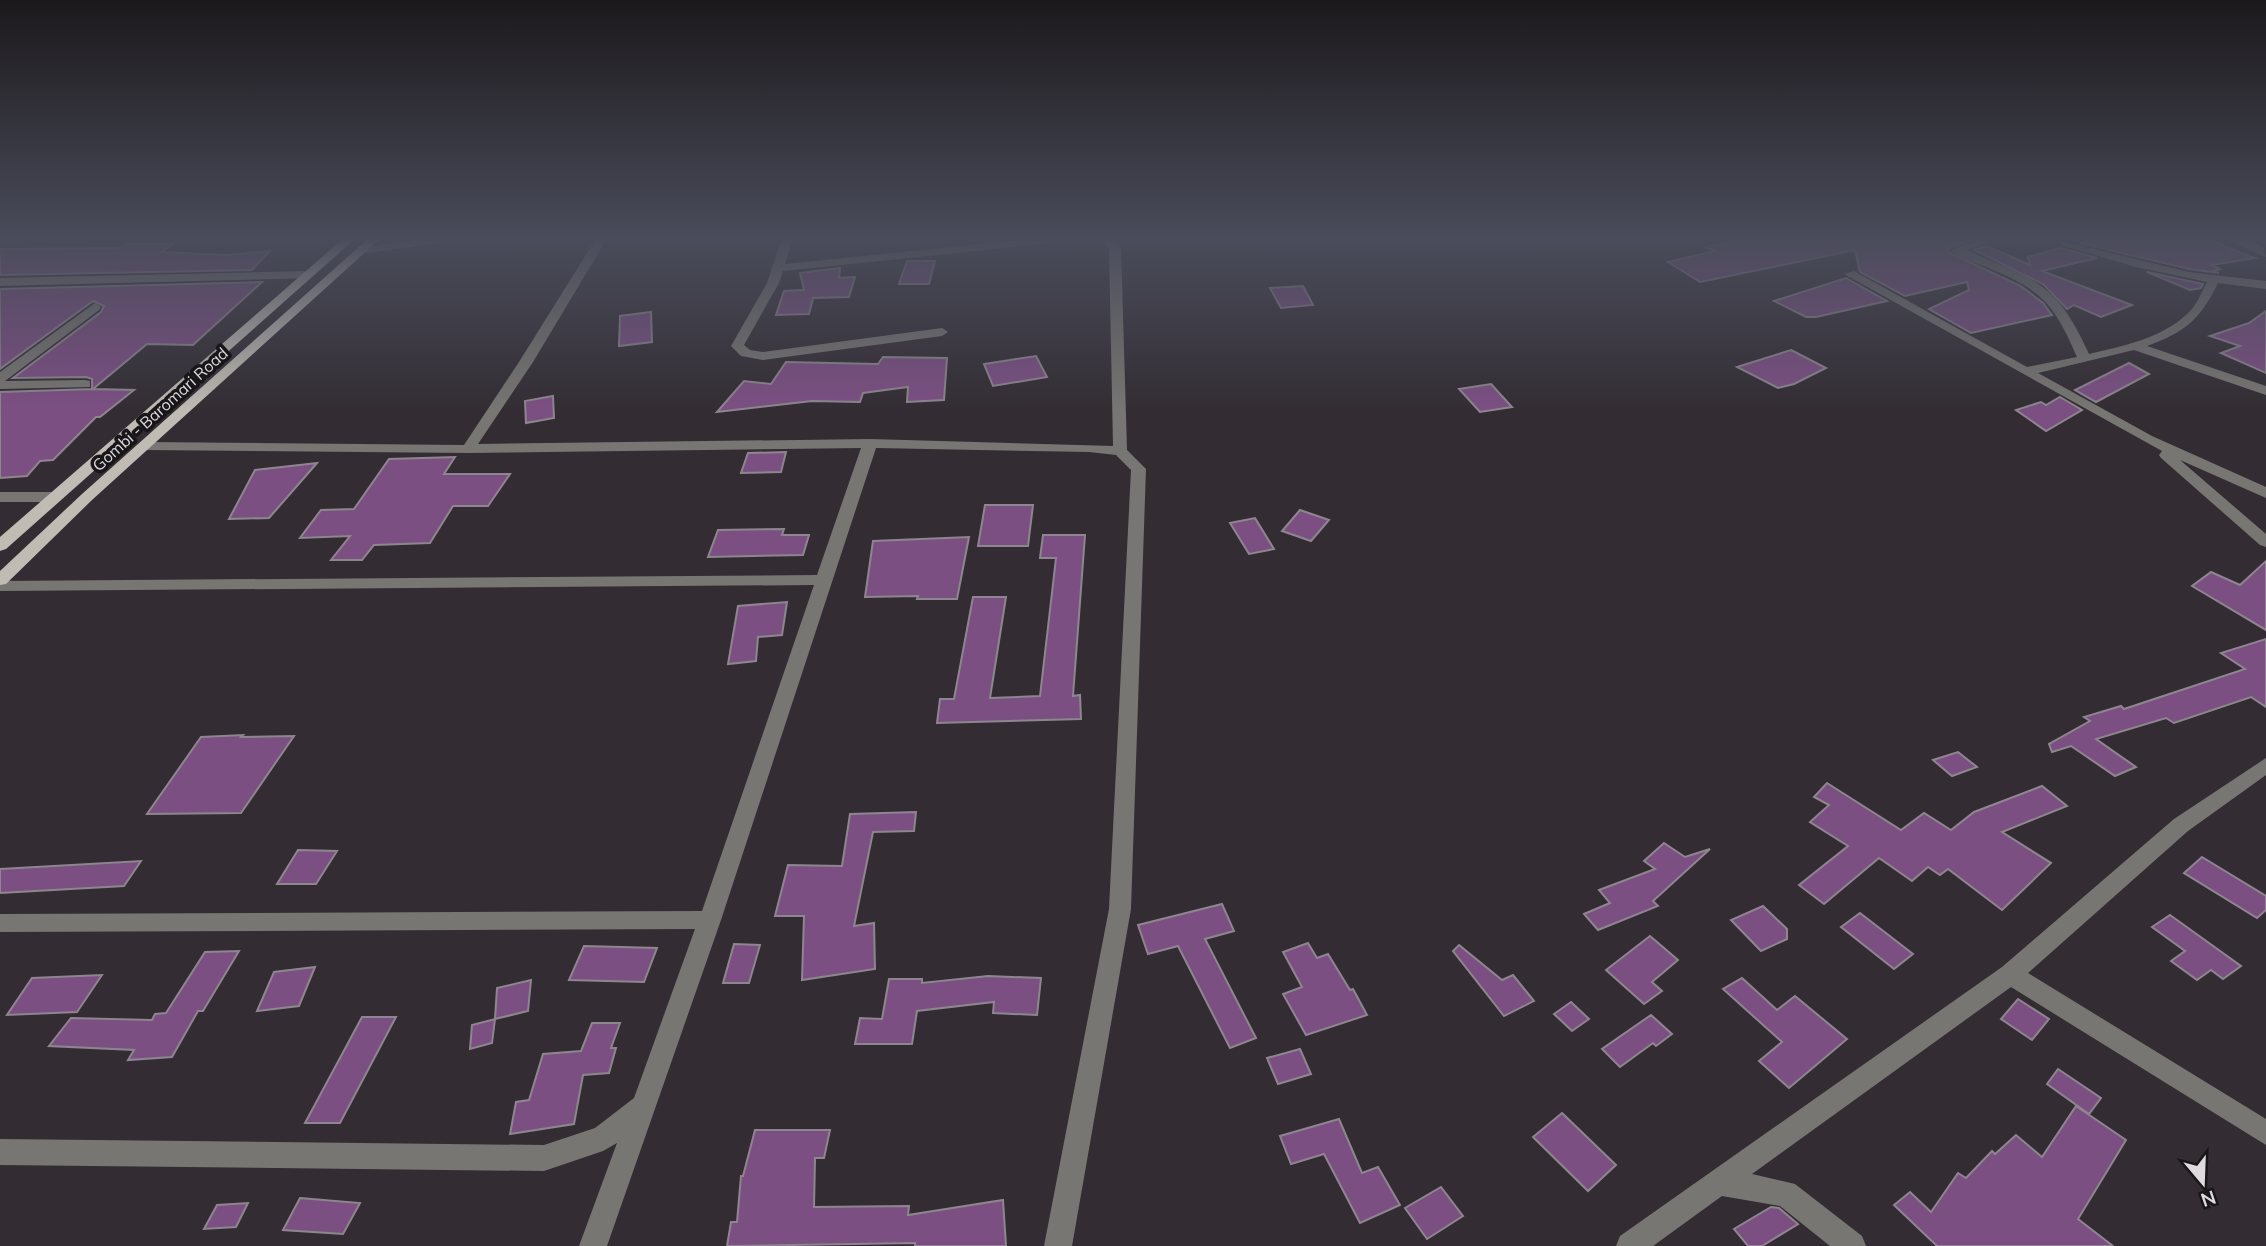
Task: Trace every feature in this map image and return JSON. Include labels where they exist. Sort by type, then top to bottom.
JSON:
[{"type":"main road","name":"Gombi - Baromari Road","points":[[0,546],[283,295]]},
{"type":"main road","name":"Gombi - Baromari Road","points":[[0,580],[312,295]]},
{"type":"main road","points":[[205,365],[235,366]]},
{"type":"street","points":[[468,449],[567,295]]},
{"type":"street","points":[[765,295],[737,346],[746,353],[763,356],[942,331]]},
{"type":"street","points":[[1116,295],[1120,451]]},
{"type":"street","points":[[1889,295],[2147,439],[2266,493]]},
{"type":"street","points":[[2047,295],[2062,312],[2084,358]]},
{"type":"street","points":[[2028,371],[2132,345],[2174,331],[2192,317],[2205,295]]},
{"type":"street","points":[[0,378],[95,307]]},
{"type":"street","points":[[2132,345],[2266,391]]},
{"type":"street","points":[[0,385],[85,384]]},
{"type":"street","points":[[2147,439],[2266,542]]},
{"type":"street","points":[[593,1246],[710,920],[870,443]]},
{"type":"street","points":[[147,446],[468,449],[870,443],[1120,451],[1139,469],[1120,909],[1058,1246]]},
{"type":"street","points":[[0,497],[56,497]]},
{"type":"street","points":[[0,586],[825,580]]},
{"type":"street","points":[[1630,1246],[2010,974],[2182,825],[2266,765]]},
{"type":"street","points":[[0,923],[710,920]]},
{"type":"street","points":[[2010,974],[2266,1133]]},
{"type":"street","points":[[0,1152],[544,1158],[603,1138],[644,1105]]},
{"type":"street","points":[[1721,1183],[1786,1193],[1852,1246]]},
{"type":"building","points":[[0,295],[248,295],[193,345],[147,344],[93,389],[134,390],[100,417],[96,417],[53,460],[40,461],[27,476],[0,478],[0,392],[92,389],[92,379],[86,377],[13,378],[101,312],[104,306],[93,301],[0,369]]},
{"type":"building","points":[[783,295],[850,295],[813,298],[809,314],[776,315]]},
{"type":"building","points":[[1274,295],[1308,295],[1313,305],[1281,308]]},
{"type":"building","points":[[1792,295],[1877,295],[1887,301],[1806,317],[1774,301]]},
{"type":"building","points":[[1958,295],[2033,295],[2052,315],[1971,333],[1929,309]]},
{"type":"building","points":[[2054,295],[2106,295],[2132,305],[2101,317],[2074,305],[2067,309]]},
{"type":"building","points":[[2266,311],[2266,373],[2221,353],[2240,346],[2210,336],[2249,323]]},
{"type":"building","points":[[651,312],[652,342],[619,346],[620,316]]},
{"type":"building","points":[[1791,350],[1826,368],[1794,384],[1778,388],[1737,367]]},
{"type":"building","points":[[1036,356],[1047,377],[993,386],[984,364]]},
{"type":"building","points":[[883,357],[947,358],[944,400],[907,402],[908,387],[863,393],[860,402],[812,401],[717,412],[744,381],[771,384],[786,362],[878,364]]},
{"type":"building","points":[[2129,363],[2149,374],[2096,402],[2075,390]]},
{"type":"building","points":[[1491,384],[1512,407],[1480,412],[1459,389]]},
{"type":"building","points":[[553,396],[554,418],[526,423],[525,401]]},
{"type":"building","points":[[2060,397],[2082,410],[2046,431],[2016,410],[2041,402],[2046,405]]},
{"type":"building","points":[[786,452],[781,472],[741,473],[748,453]]},
{"type":"building","points":[[455,457],[444,474],[510,474],[488,506],[453,506],[430,543],[374,545],[362,560],[331,560],[350,536],[300,538],[321,510],[354,509],[389,459]]},
{"type":"building","points":[[317,463],[269,518],[229,519],[255,470]]},
{"type":"building","points":[[985,505],[1033,505],[1028,546],[978,546]]},
{"type":"building","points":[[1300,510],[1329,520],[1311,541],[1282,531]]},
{"type":"building","points":[[1255,518],[1274,549],[1249,554],[1230,523]]},
{"type":"building","points":[[784,529],[782,535],[809,535],[803,555],[708,557],[718,530]]},
{"type":"building","points":[[1043,535],[1085,535],[1073,696],[1080,695],[1081,719],[937,723],[940,699],[954,699],[973,597],[1006,597],[990,698],[1040,696],[1056,558],[1040,558]]},
{"type":"building","points":[[969,537],[957,599],[917,599],[918,596],[865,597],[873,541]]},
{"type":"building","points":[[2266,561],[2266,630],[2192,586],[2211,572],[2240,585]]},
{"type":"building","points":[[787,602],[782,635],[758,637],[756,661],[728,664],[738,606]]},
{"type":"building","points":[[2266,639],[2266,707],[2251,697],[2174,723],[2166,718],[2096,739],[2136,767],[2115,776],[2071,746],[2052,752],[2049,744],[2090,721],[2084,717],[2121,706],[2124,709],[2245,669],[2221,653]]},
{"type":"building","points":[[243,735],[241,737],[294,736],[241,813],[147,814],[201,737]]},
{"type":"building","points":[[1958,752],[1977,767],[1952,776],[1933,760]]},
{"type":"building","points":[[1827,783],[1901,830],[1924,813],[1951,830],[1974,812],[2042,786],[2067,806],[2002,832],[2051,863],[2002,910],[1948,869],[1940,875],[1928,867],[1912,881],[1879,858],[1824,904],[1799,885],[1848,846],[1810,822],[1829,805],[1814,797]]},
{"type":"building","points":[[916,812],[914,831],[873,832],[854,926],[874,923],[875,969],[802,980],[804,916],[775,916],[788,865],[842,866],[850,814]]},
{"type":"building","points":[[1664,843],[1685,857],[1710,849],[1653,901],[1658,906],[1598,930],[1584,914],[1610,903],[1599,890],[1655,869],[1644,861]]},
{"type":"building","points":[[298,850],[337,851],[316,884],[277,884]]},
{"type":"building","points":[[2202,857],[2266,896],[2266,910],[2257,918],[2184,873]]},
{"type":"building","points":[[141,861],[124,886],[0,893],[0,869]]},
{"type":"building","points":[[1222,904],[1234,931],[1205,939],[1256,1038],[1230,1048],[1178,946],[1148,954],[1138,925]]},
{"type":"building","points":[[1763,906],[1787,929],[1787,939],[1761,951],[1731,920]]},
{"type":"building","points":[[1860,913],[1913,954],[1894,969],[1841,927]]},
{"type":"building","points":[[2170,915],[2241,966],[2223,979],[2211,970],[2197,980],[2171,961],[2185,951],[2152,927]]},
{"type":"building","points":[[1650,936],[1678,960],[1652,982],[1662,991],[1644,1004],[1606,970]]},
{"type":"building","points":[[1308,943],[1317,958],[1328,954],[1350,990],[1353,989],[1367,1015],[1306,1035],[1283,994],[1302,987],[1283,952]]},
{"type":"building","points":[[734,944],[760,945],[749,983],[723,983]]},
{"type":"building","points":[[1459,945],[1502,980],[1513,975],[1534,1001],[1504,1016],[1453,951]]},
{"type":"building","points":[[584,946],[657,948],[644,982],[569,980]]},
{"type":"building","points":[[239,951],[203,1011],[198,1011],[172,1057],[128,1060],[134,1050],[49,1046],[71,1018],[152,1020],[155,1014],[166,1013],[205,952]]},
{"type":"building","points":[[315,967],[299,1006],[257,1011],[274,972]]},
{"type":"building","points":[[102,975],[77,1012],[7,1015],[32,978]]},
{"type":"building","points":[[988,976],[1041,978],[1037,1015],[993,1013],[994,1002],[917,1011],[912,1044],[855,1044],[860,1018],[882,1019],[889,979],[922,979],[922,983]]},
{"type":"building","points":[[1742,978],[1777,1010],[1795,996],[1847,1039],[1789,1088],[1759,1061],[1782,1042],[1723,989]]},
{"type":"building","points":[[531,980],[528,1011],[495,1019],[497,988]]},
{"type":"building","points":[[2018,999],[2049,1019],[2032,1040],[2001,1019]]},
{"type":"building","points":[[1571,1002],[1589,1019],[1572,1031],[1554,1014]]},
{"type":"building","points":[[1651,1015],[1672,1034],[1656,1046],[1653,1043],[1620,1067],[1602,1049]]},
{"type":"building","points":[[362,1017],[396,1017],[340,1123],[305,1123]]},
{"type":"building","points":[[495,1019],[492,1043],[470,1049],[472,1025]]},
{"type":"building","points":[[592,1023],[620,1023],[611,1048],[616,1048],[609,1073],[583,1075],[574,1124],[510,1134],[516,1102],[529,1100],[543,1054],[581,1051]]},
{"type":"building","points":[[1300,1049],[1311,1074],[1278,1084],[1267,1058]]},
{"type":"building","points":[[2058,1069],[2101,1098],[2089,1114],[2047,1084]]},
{"type":"building","points":[[2076,1106],[2126,1140],[2078,1219],[2113,1246],[1937,1246],[1894,1205],[1910,1192],[1931,1212],[1958,1173],[1966,1178],[1992,1151],[1995,1154],[2016,1135],[2042,1157]]},
{"type":"building","points":[[1562,1113],[1616,1165],[1588,1191],[1533,1137]]},
{"type":"building","points":[[1339,1119],[1362,1173],[1378,1167],[1400,1205],[1360,1223],[1324,1154],[1291,1164],[1280,1136]]},
{"type":"building","points":[[755,1130],[830,1130],[824,1158],[815,1158],[814,1207],[909,1206],[908,1215],[1003,1200],[1006,1246],[915,1246],[915,1243],[727,1246],[731,1222],[737,1222],[741,1176]]},
{"type":"building","points":[[1441,1187],[1463,1216],[1427,1239],[1405,1208]]},
{"type":"building","points":[[300,1198],[360,1203],[343,1234],[283,1230]]},
{"type":"building","points":[[248,1203],[236,1227],[204,1229],[217,1205]]},
{"type":"building","points":[[1771,1207],[1779,1208],[1798,1224],[1762,1246],[1748,1246],[1734,1229]]}]
